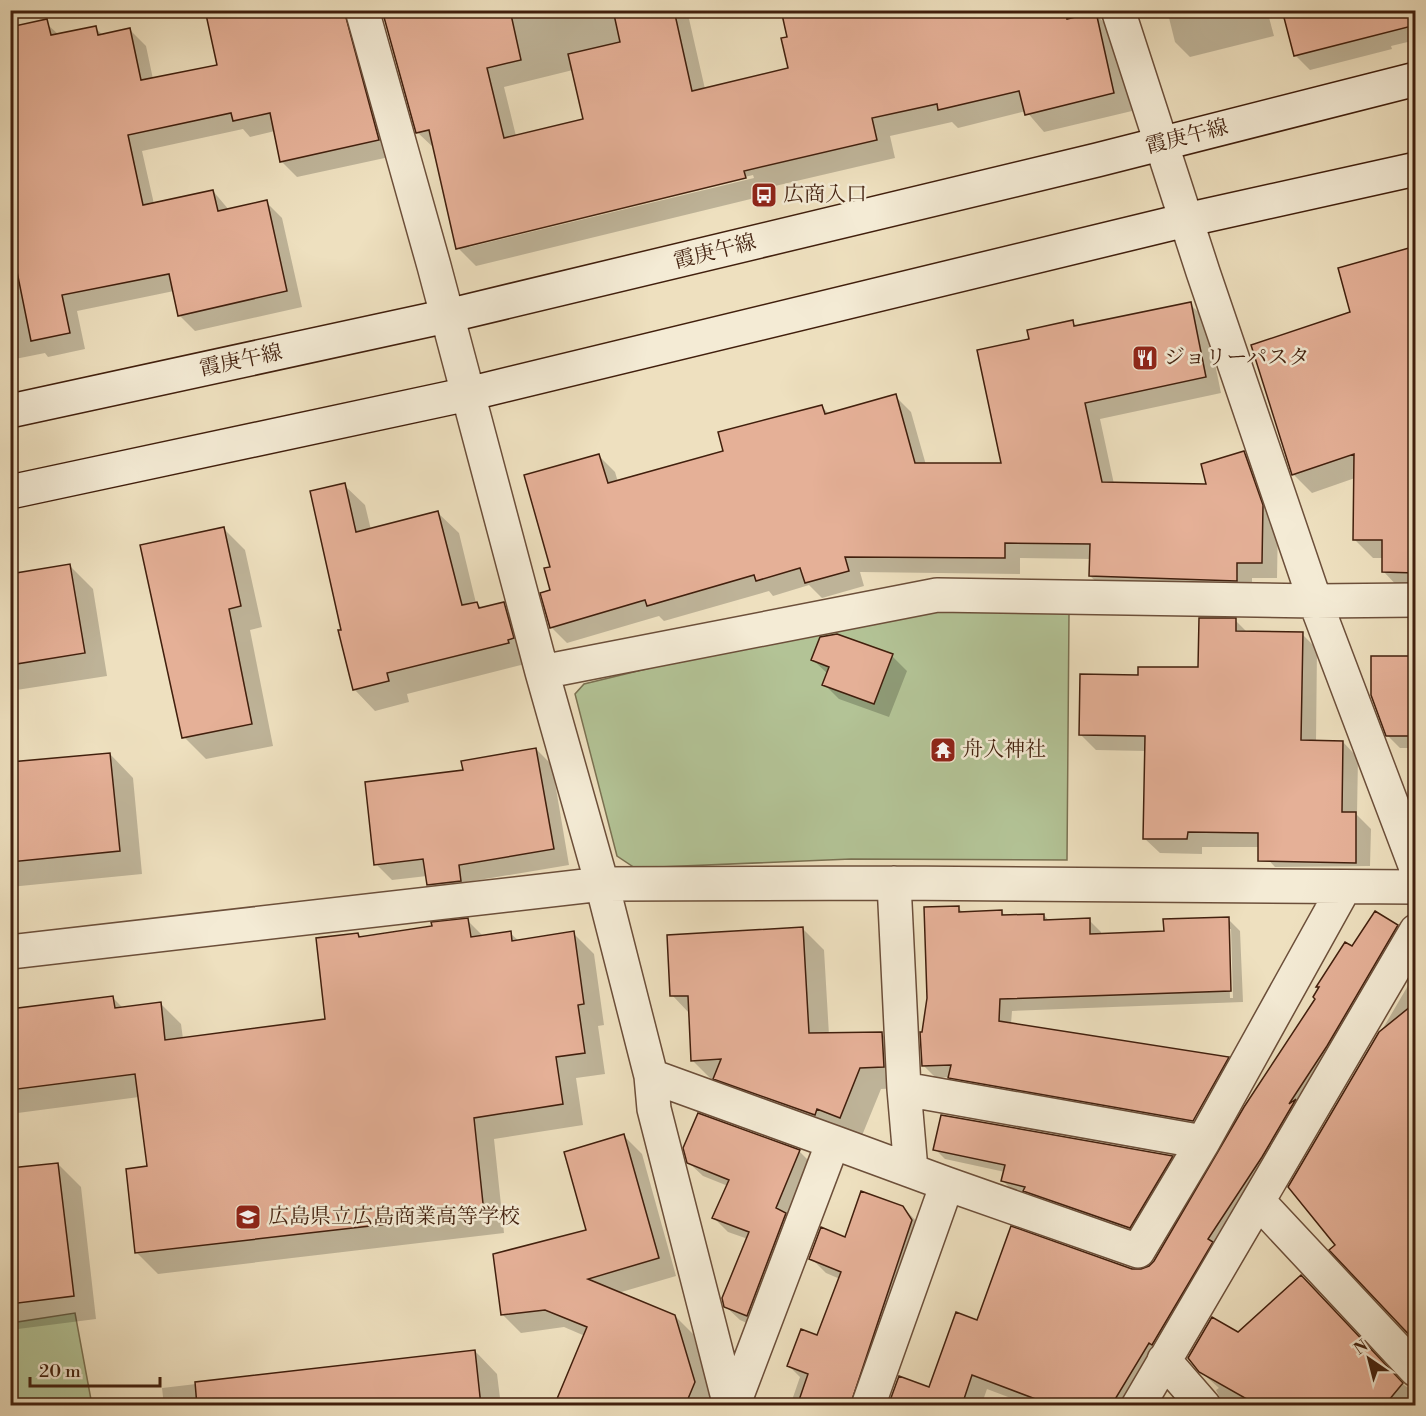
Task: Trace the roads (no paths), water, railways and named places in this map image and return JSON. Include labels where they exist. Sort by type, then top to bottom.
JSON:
[{"type":"street","points":[[362,10],[602,884],[651,1076],[654,1109],[731,1406]]},
{"type":"street","points":[[1118,10],[1186,220],[1315,601],[1416,868]]},
{"type":"street","name":"霞庚午線","points":[[10,411],[447,316],[1161,144],[1416,79]]},
{"type":"street","points":[[10,492],[468,394],[1186,220],[1416,169]]},
{"type":"street","points":[[542,672],[937,595],[1315,601],[1416,600]]},
{"type":"street","points":[[894,883],[904,1089],[911,1170]]},
{"type":"street","points":[[10,952],[602,884],[894,883],[1416,887]]},
{"type":"street","points":[[651,1076],[1138,1251],[1203,1142],[1344,888]]},
{"type":"street","points":[[1138,1406],[1416,931]]},
{"type":"street","points":[[904,1089],[1203,1142]]},
{"type":"street","points":[[731,1406],[833,1142]]},
{"type":"street","points":[[868,1406],[947,1184]]},
{"type":"street","points":[[1258,1202],[1416,1370]]},
{"type":"street","points":[[1164,1360],[1204,1406]]},
{"type":"place","name":"広商入口","points":[[764,195]]},
{"type":"place","name":"ジョリーパスタ","points":[[1145,358]]},
{"type":"place","name":"舟入神社","points":[[943,750]]},
{"type":"place","name":"広島県立広島商業高等学校","points":[[248,1217]]}]
